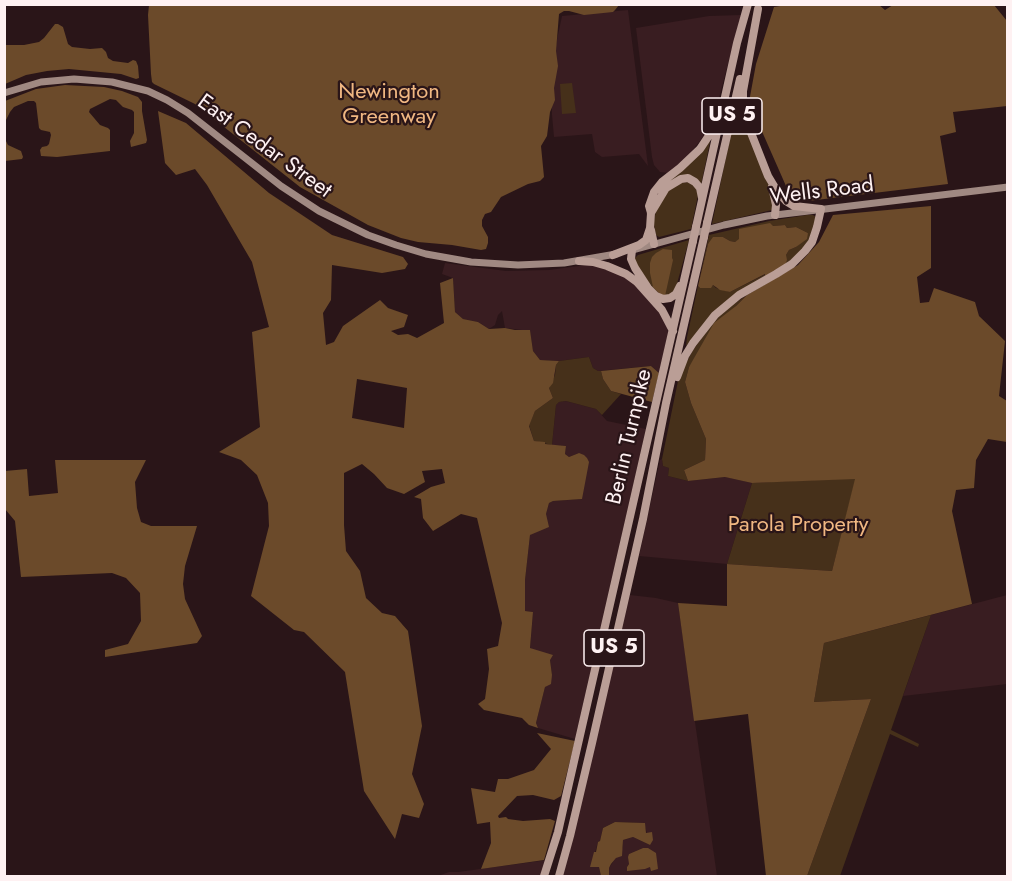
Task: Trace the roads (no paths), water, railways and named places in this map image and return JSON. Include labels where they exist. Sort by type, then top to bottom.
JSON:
[{"type":"highway","name":"Berlin Turnpike","points":[[544,876],[558,832],[737,43],[748,4]]},
{"type":"highway","name":"Berlin Turnpike","points":[[559,876],[592,743],[643,519],[666,403],[749,41],[759,7]]},
{"type":"highway","points":[[759,7],[742,103],[746,121],[775,198],[775,215]]},
{"type":"highway","points":[[613,255],[642,244],[647,238],[651,213],[649,206],[654,192],[662,182],[700,149],[714,125],[727,90]]},
{"type":"highway","points":[[666,403],[685,356],[715,315],[734,298],[792,264],[805,251],[814,237],[821,209],[789,204],[780,195],[768,176]]},
{"type":"highway","points":[[651,213],[666,188],[681,178],[688,178],[698,185],[702,202]]},
{"type":"highway","points":[[650,228],[654,244]]},
{"type":"highway","points":[[632,250],[631,259],[635,268],[666,315],[673,330]]},
{"type":"highway","points":[[579,261],[600,264],[619,271],[660,298],[670,298],[676,294],[685,277]]},
{"type":"highway","points":[[578,740],[592,743]]},
{"type":"main road","name":"East Cedar Street","points":[[4,93],[34,83],[67,79],[104,80],[138,88],[159,96],[195,118],[293,195],[368,235],[426,254],[471,262],[518,265],[579,261],[645,247]]},
{"type":"main road","name":"Wells Road","points":[[645,247],[724,225],[775,215],[1008,187]]},
{"type":"park label","name":"Newington Greenway","points":[[389,106]]},
{"type":"park label","name":"Parola Property","points":[[798,526]]}]
